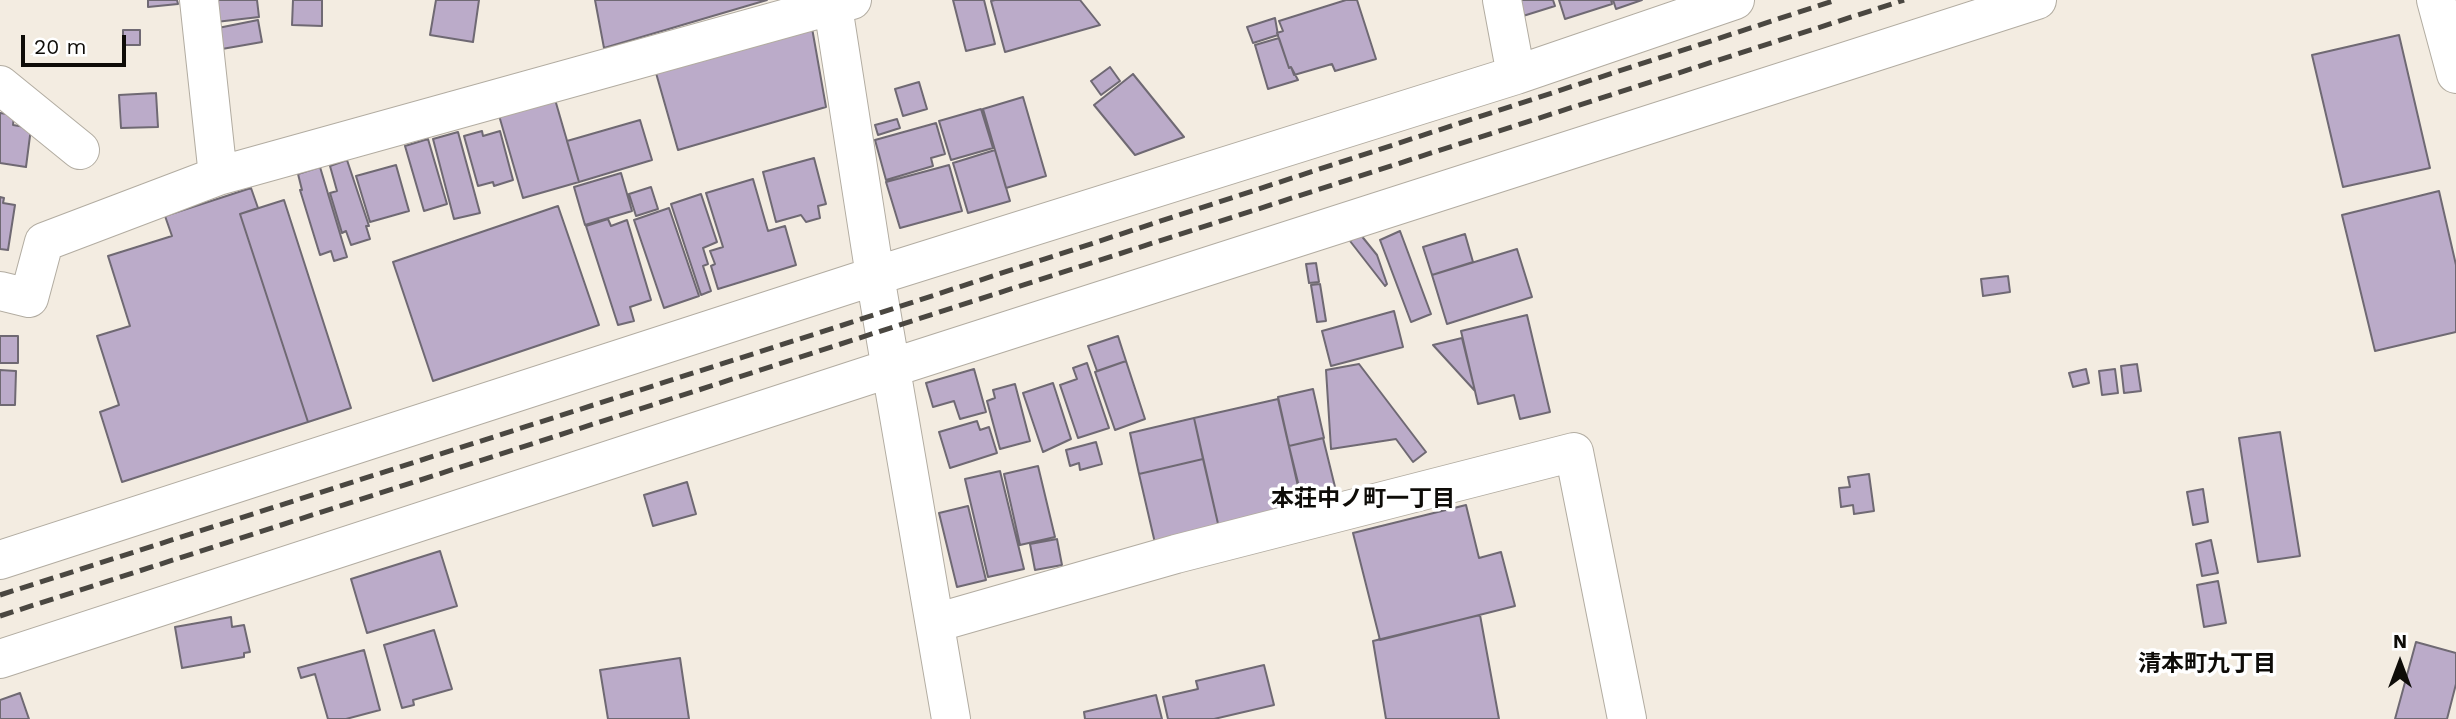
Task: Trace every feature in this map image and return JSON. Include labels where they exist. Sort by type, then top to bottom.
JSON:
[{"type":"street","points":[[199,0],[218,176]]},
{"type":"street","points":[[1502,0],[1516,75]]},
{"type":"street","points":[[0,561],[875,276],[1516,75],[1735,0]]},
{"type":"street","points":[[0,659],[891,368],[2037,0]]},
{"type":"street","points":[[2436,0],[2456,74]]},
{"type":"street","points":[[0,291],[29,298],[44,242],[218,176],[839,2],[875,276],[951,719]]},
{"type":"street","points":[[0,85],[80,150]]},
{"type":"street","points":[[935,623],[1188,550],[1574,452],[1627,719]]},
{"type":"building","points":[[148,0],[177,0],[178,4],[148,7]]},
{"type":"building","points":[[213,0],[257,0],[259,17],[216,22]]},
{"type":"building","points":[[293,0],[322,0],[322,26],[292,25]]},
{"type":"building","points":[[436,0],[479,0],[473,42],[430,35]]},
{"type":"building","points":[[595,0],[767,0],[604,48]]},
{"type":"building","points":[[953,0],[984,0],[995,44],[966,51]]},
{"type":"building","points":[[1080,0],[1100,25],[1005,52],[991,1]]},
{"type":"building","points":[[1346,0],[1357,0],[1376,59],[1335,71],[1332,64],[1294,75],[1277,33],[1283,31],[1279,21]]},
{"type":"building","points":[[1518,0],[1553,0],[1555,6],[1523,16]]},
{"type":"building","points":[[1559,0],[1611,0],[1612,4],[1565,19]]},
{"type":"building","points":[[1613,0],[1642,0],[1616,9]]},
{"type":"building","points":[[1275,18],[1278,35],[1253,43],[1247,27]]},
{"type":"building","points":[[258,20],[262,42],[222,49],[218,28]]},
{"type":"building","points":[[812,28],[826,107],[678,150],[654,66]]},
{"type":"building","points":[[123,30],[140,30],[140,45],[123,45]]},
{"type":"building","points":[[2399,35],[2430,168],[2343,187],[2312,55]]},
{"type":"building","points":[[1279,38],[1289,68],[1291,67],[1298,80],[1268,89],[1255,45]]},
{"type":"building","points":[[1110,67],[1120,81],[1101,95],[1091,81]]},
{"type":"building","points":[[1133,74],[1184,137],[1135,155],[1094,105]]},
{"type":"building","points":[[919,82],[927,109],[903,116],[895,89]]},
{"type":"building","points":[[156,93],[158,127],[121,128],[119,95]]},
{"type":"building","points":[[554,96],[579,182],[523,198],[498,112]]},
{"type":"building","points":[[1023,97],[1046,176],[1006,188],[983,109]]},
{"type":"building","points":[[981,109],[993,148],[951,160],[939,121]]},
{"type":"building","points":[[0,113],[14,115],[13,125],[31,128],[26,167],[0,163]]},
{"type":"building","points":[[897,119],[900,128],[878,135],[875,125]]},
{"type":"building","points":[[640,120],[652,160],[579,182],[567,141]]},
{"type":"building","points":[[936,123],[945,154],[931,158],[933,166],[886,180],[875,140]]},
{"type":"building","points":[[482,131],[483,136],[500,131],[513,180],[494,186],[493,182],[478,186],[464,136]]},
{"type":"building","points":[[458,132],[480,213],[454,219],[433,139]]},
{"type":"building","points":[[428,139],[447,204],[424,211],[405,146]]},
{"type":"building","points":[[995,150],[1010,201],[968,213],[953,163]]},
{"type":"building","points":[[814,158],[826,204],[818,206],[820,218],[806,222],[801,215],[776,222],[763,172]]},
{"type":"building","points":[[347,160],[369,226],[366,226],[370,239],[351,245],[346,231],[342,233],[330,193],[337,191],[330,166]]},
{"type":"building","points":[[396,165],[409,211],[370,222],[356,176]]},
{"type":"building","points":[[949,165],[962,211],[900,228],[886,182]]},
{"type":"building","points":[[320,167],[347,257],[334,261],[331,251],[320,255],[300,190],[298,174]]},
{"type":"building","points":[[621,173],[632,211],[585,225],[574,187]]},
{"type":"building","points":[[753,179],[768,231],[785,226],[796,265],[718,289],[711,266],[715,264],[710,251],[723,247],[706,193]]},
{"type":"building","points":[[651,187],[658,209],[636,216],[629,194]]},
{"type":"building","points":[[251,188],[258,208],[240,214],[308,422],[122,482],[100,412],[119,405],[97,336],[130,326],[108,256],[172,236],[165,216]]},
{"type":"building","points":[[2439,191],[2456,265],[2456,332],[2375,351],[2342,215]]},
{"type":"building","points":[[701,194],[717,242],[703,248],[708,264],[703,266],[711,291],[701,295],[671,204]]},
{"type":"building","points":[[0,197],[4,198],[3,203],[15,205],[8,250],[0,249]]},
{"type":"building","points":[[284,200],[351,408],[308,422],[240,214]]},
{"type":"building","points":[[558,206],[599,325],[433,381],[393,262]]},
{"type":"building","points":[[669,208],[699,296],[664,308],[634,220]]},
{"type":"building","points":[[608,219],[611,226],[627,220],[651,300],[630,307],[634,321],[618,325],[586,226]]},
{"type":"building","points":[[1400,231],[1431,314],[1411,322],[1380,240]]},
{"type":"building","points":[[1360,234],[1377,255],[1387,284],[1385,286],[1350,241]]},
{"type":"building","points":[[1465,234],[1473,262],[1432,275],[1423,247]]},
{"type":"building","points":[[1517,249],[1532,297],[1447,324],[1432,275]]},
{"type":"building","points":[[1316,263],[1319,282],[1309,283],[1306,264]]},
{"type":"building","points":[[2008,276],[2010,292],[1983,296],[1981,279]]},
{"type":"building","points":[[1320,284],[1326,321],[1317,322],[1311,285]]},
{"type":"building","points":[[1394,311],[1403,347],[1331,366],[1322,331]]},
{"type":"building","points":[[1527,315],[1550,412],[1520,419],[1514,395],[1478,404],[1461,331]]},
{"type":"building","points":[[0,336],[18,336],[18,363],[0,363]]},
{"type":"building","points":[[1118,336],[1126,361],[1097,371],[1088,346]]},
{"type":"building","points":[[1462,338],[1475,391],[1433,345]]},
{"type":"building","points":[[1126,361],[1145,419],[1115,430],[1095,372]]},
{"type":"building","points":[[1087,363],[1109,428],[1078,438],[1060,385],[1077,379],[1073,368]]},
{"type":"building","points":[[1359,364],[1426,452],[1413,462],[1396,439],[1331,449],[1326,370]]},
{"type":"building","points":[[2137,364],[2141,391],[2124,393],[2121,366]]},
{"type":"building","points":[[974,369],[986,412],[960,419],[954,401],[933,407],[926,383]]},
{"type":"building","points":[[2086,369],[2089,383],[2073,387],[2069,373]]},
{"type":"building","points":[[2115,369],[2118,393],[2102,395],[2099,371]]},
{"type":"building","points":[[0,370],[16,371],[15,405],[0,405]]},
{"type":"building","points":[[1053,383],[1071,439],[1043,452],[1023,393]]},
{"type":"building","points":[[1015,384],[1030,441],[1000,449],[987,401],[995,398],[993,390]]},
{"type":"building","points":[[1313,389],[1324,438],[1289,446],[1278,397]]},
{"type":"building","points":[[1278,399],[1303,508],[1219,528],[1194,418]]},
{"type":"building","points":[[1194,418],[1203,459],[1139,474],[1130,433]]},
{"type":"building","points":[[977,421],[980,430],[989,427],[997,453],[950,468],[939,432]]},
{"type":"building","points":[[2280,432],[2300,556],[2258,562],[2239,438]]},
{"type":"building","points":[[1323,438],[1336,491],[1302,499],[1289,446]]},
{"type":"building","points":[[1096,442],[1102,464],[1080,470],[1079,463],[1070,466],[1066,450]]},
{"type":"building","points":[[1203,459],[1219,528],[1155,543],[1139,474]]},
{"type":"building","points":[[1038,466],[1055,537],[1020,545],[1004,474]]},
{"type":"building","points":[[1000,471],[1024,569],[988,577],[965,479]]},
{"type":"building","points":[[1869,474],[1874,511],[1854,514],[1853,505],[1841,507],[1839,488],[1850,487],[1848,477]]},
{"type":"building","points":[[687,482],[696,514],[653,526],[644,495]]},
{"type":"building","points":[[2203,489],[2208,522],[2193,525],[2187,492]]},
{"type":"building","points":[[1466,505],[1479,558],[1501,552],[1515,606],[1380,640],[1353,533]]},
{"type":"building","points":[[968,506],[986,580],[957,587],[939,513]]},
{"type":"building","points":[[1057,539],[1062,565],[1035,570],[1030,544]]},
{"type":"building","points":[[2211,540],[2218,573],[2202,576],[2196,544]]},
{"type":"building","points":[[440,551],[457,606],[367,633],[351,579]]},
{"type":"building","points":[[2218,581],[2226,623],[2204,627],[2197,585]]},
{"type":"building","points":[[1480,615],[1499,719],[1386,719],[1373,641]]},
{"type":"building","points":[[231,617],[232,627],[244,625],[250,652],[244,653],[244,657],[182,668],[175,627]]},
{"type":"building","points":[[434,630],[452,689],[413,700],[414,705],[402,708],[384,645]]},
{"type":"building","points":[[2416,642],[2456,653],[2456,684],[2447,719],[2395,719]]},
{"type":"building","points":[[364,650],[380,710],[346,719],[328,719],[315,674],[301,678],[298,668]]},
{"type":"building","points":[[680,658],[689,719],[608,719],[600,670]]},
{"type":"building","points":[[1264,665],[1274,705],[1214,719],[1168,719],[1163,697],[1198,689],[1196,681]]},
{"type":"building","points":[[20,693],[29,719],[0,719],[0,700]]},
{"type":"building","points":[[1156,695],[1162,719],[1085,719],[1084,712]]},
{"type":"railway","points":[[0,595],[840,326],[1836,0]]},
{"type":"railway","points":[[0,616],[1904,0]]},
{"type":"district","name":"本荘中ノ町一丁目","points":[[1363,499]]},
{"type":"district","name":"清本町九丁目","points":[[2207,664]]}]
